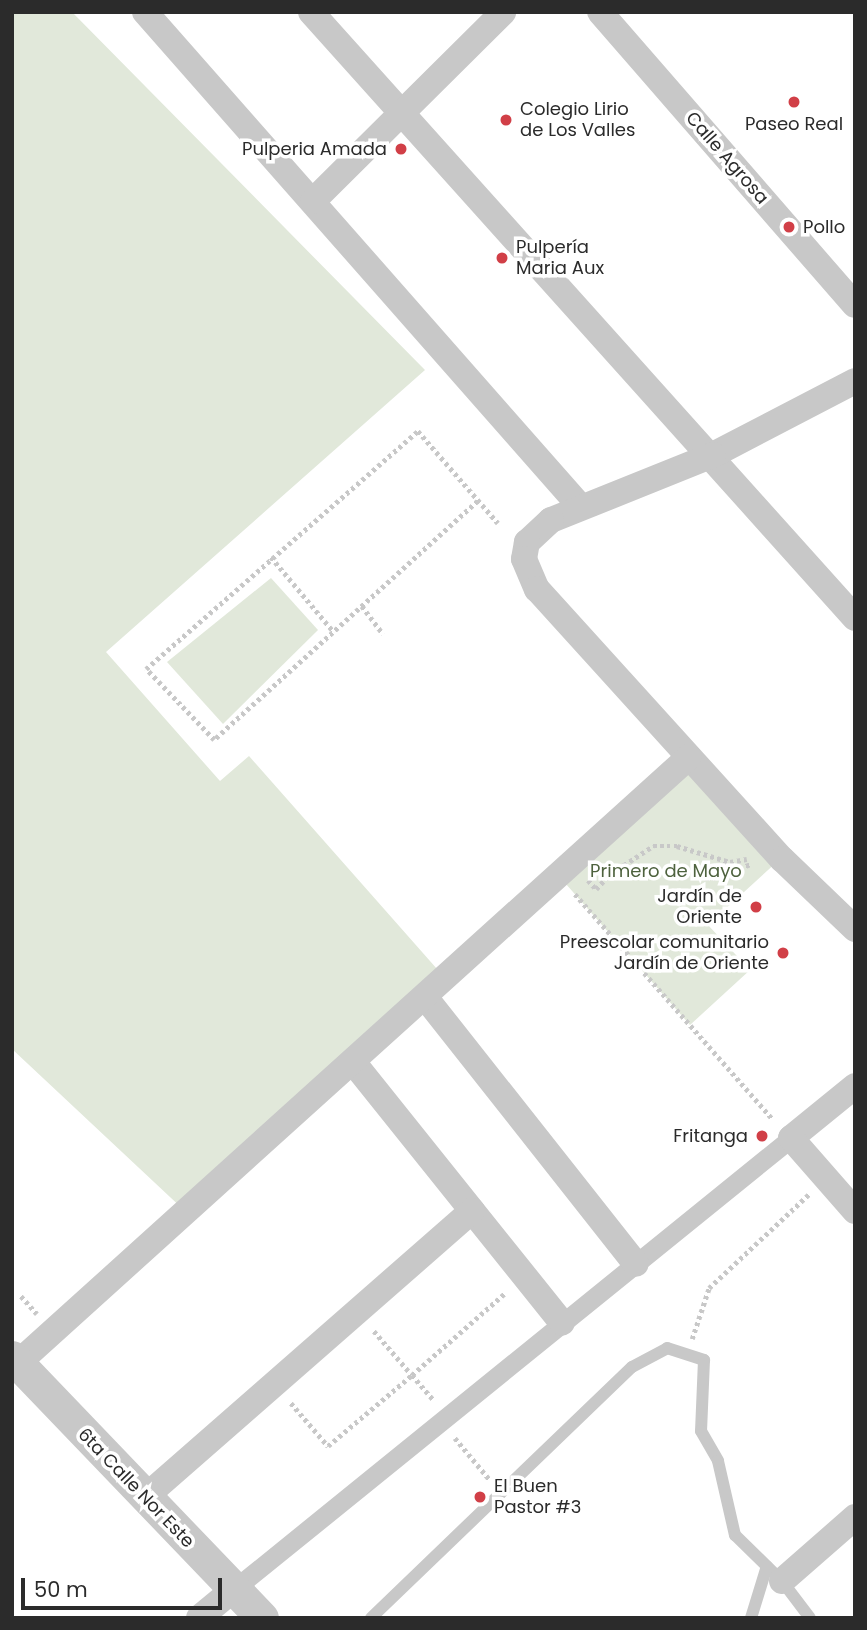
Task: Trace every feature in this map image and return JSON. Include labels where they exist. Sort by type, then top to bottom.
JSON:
[{"type":"street","points":[[145,12],[579,505]]},
{"type":"street","points":[[311,12],[713,456],[855,618]]},
{"type":"street","points":[[313,201],[503,12]]},
{"type":"street","name":"Calle Agrosa","points":[[600,12],[855,304]]},
{"type":"street","points":[[855,381],[713,456],[579,505],[536,530],[524,559],[537,589],[779,855],[855,929]]},
{"type":"street","points":[[15,1360],[353,1062],[689,757]]},
{"type":"street","points":[[425,997],[636,1264]]},
{"type":"street","points":[[353,1062],[562,1323]]},
{"type":"street","points":[[199,1618],[855,1086]]},
{"type":"street","points":[[790,1138],[855,1211]]},
{"type":"street","points":[[144,1498],[472,1211]]},
{"type":"street","name":"6ta Calle Nor Este","points":[[15,1360],[144,1498],[262,1618]]},
{"type":"street","points":[[774,1574],[855,1517]]},
{"type":"lane","points":[[372,1618],[632,1367],[667,1348],[704,1360],[701,1431],[718,1461],[736,1535],[774,1574],[809,1617]]},
{"type":"lane","points":[[751,1618],[774,1574]]},
{"type":"path","points":[[478,501],[214,740],[146,668],[271,556],[418,431],[498,523]]},
{"type":"path","points":[[271,556],[334,632]]},
{"type":"path","points":[[362,606],[383,635]]},
{"type":"path","points":[[596,889],[610,874],[653,846],[677,846],[730,862],[779,855]]},
{"type":"path","points":[[610,874],[643,871],[713,878],[779,855]]},
{"type":"path","points":[[558,876],[790,1138]]},
{"type":"path","points":[[687,1353],[709,1288],[826,1178]]},
{"type":"path","points":[[274,1384],[328,1446],[524,1276]]},
{"type":"path","points":[[357,1312],[412,1375],[501,1493]]},
{"type":"green space","points":[[12,12],[72,12],[425,370],[106,652],[220,781],[249,756],[445,978],[186,1212],[12,1049]]},
{"type":"green space","points":[[271,578],[318,630],[223,724],[167,662]]},
{"type":"green space","name":"Primero de Mayo","points":[[689,757],[779,860],[708,925],[750,970],[690,1025],[558,875]]},
{"type":"place","name":"Paseo Real","points":[[794,102]]},
{"type":"place","name":"Colegio Lirio de Los Valles","points":[[506,120]]},
{"type":"place","name":"Pulperia Amada","points":[[401,149]]},
{"type":"place","name":"Pollo","points":[[789,227]]},
{"type":"place","name":"Pulpería Maria Aux","points":[[502,258]]},
{"type":"place","name":"Jardín de Oriente","points":[[756,907]]},
{"type":"place","name":"Preescolar comunitario Jardín de Oriente","points":[[783,953]]},
{"type":"place","name":"Fritanga","points":[[762,1136]]},
{"type":"place","name":"El Buen Pastor #3","points":[[480,1497]]}]
